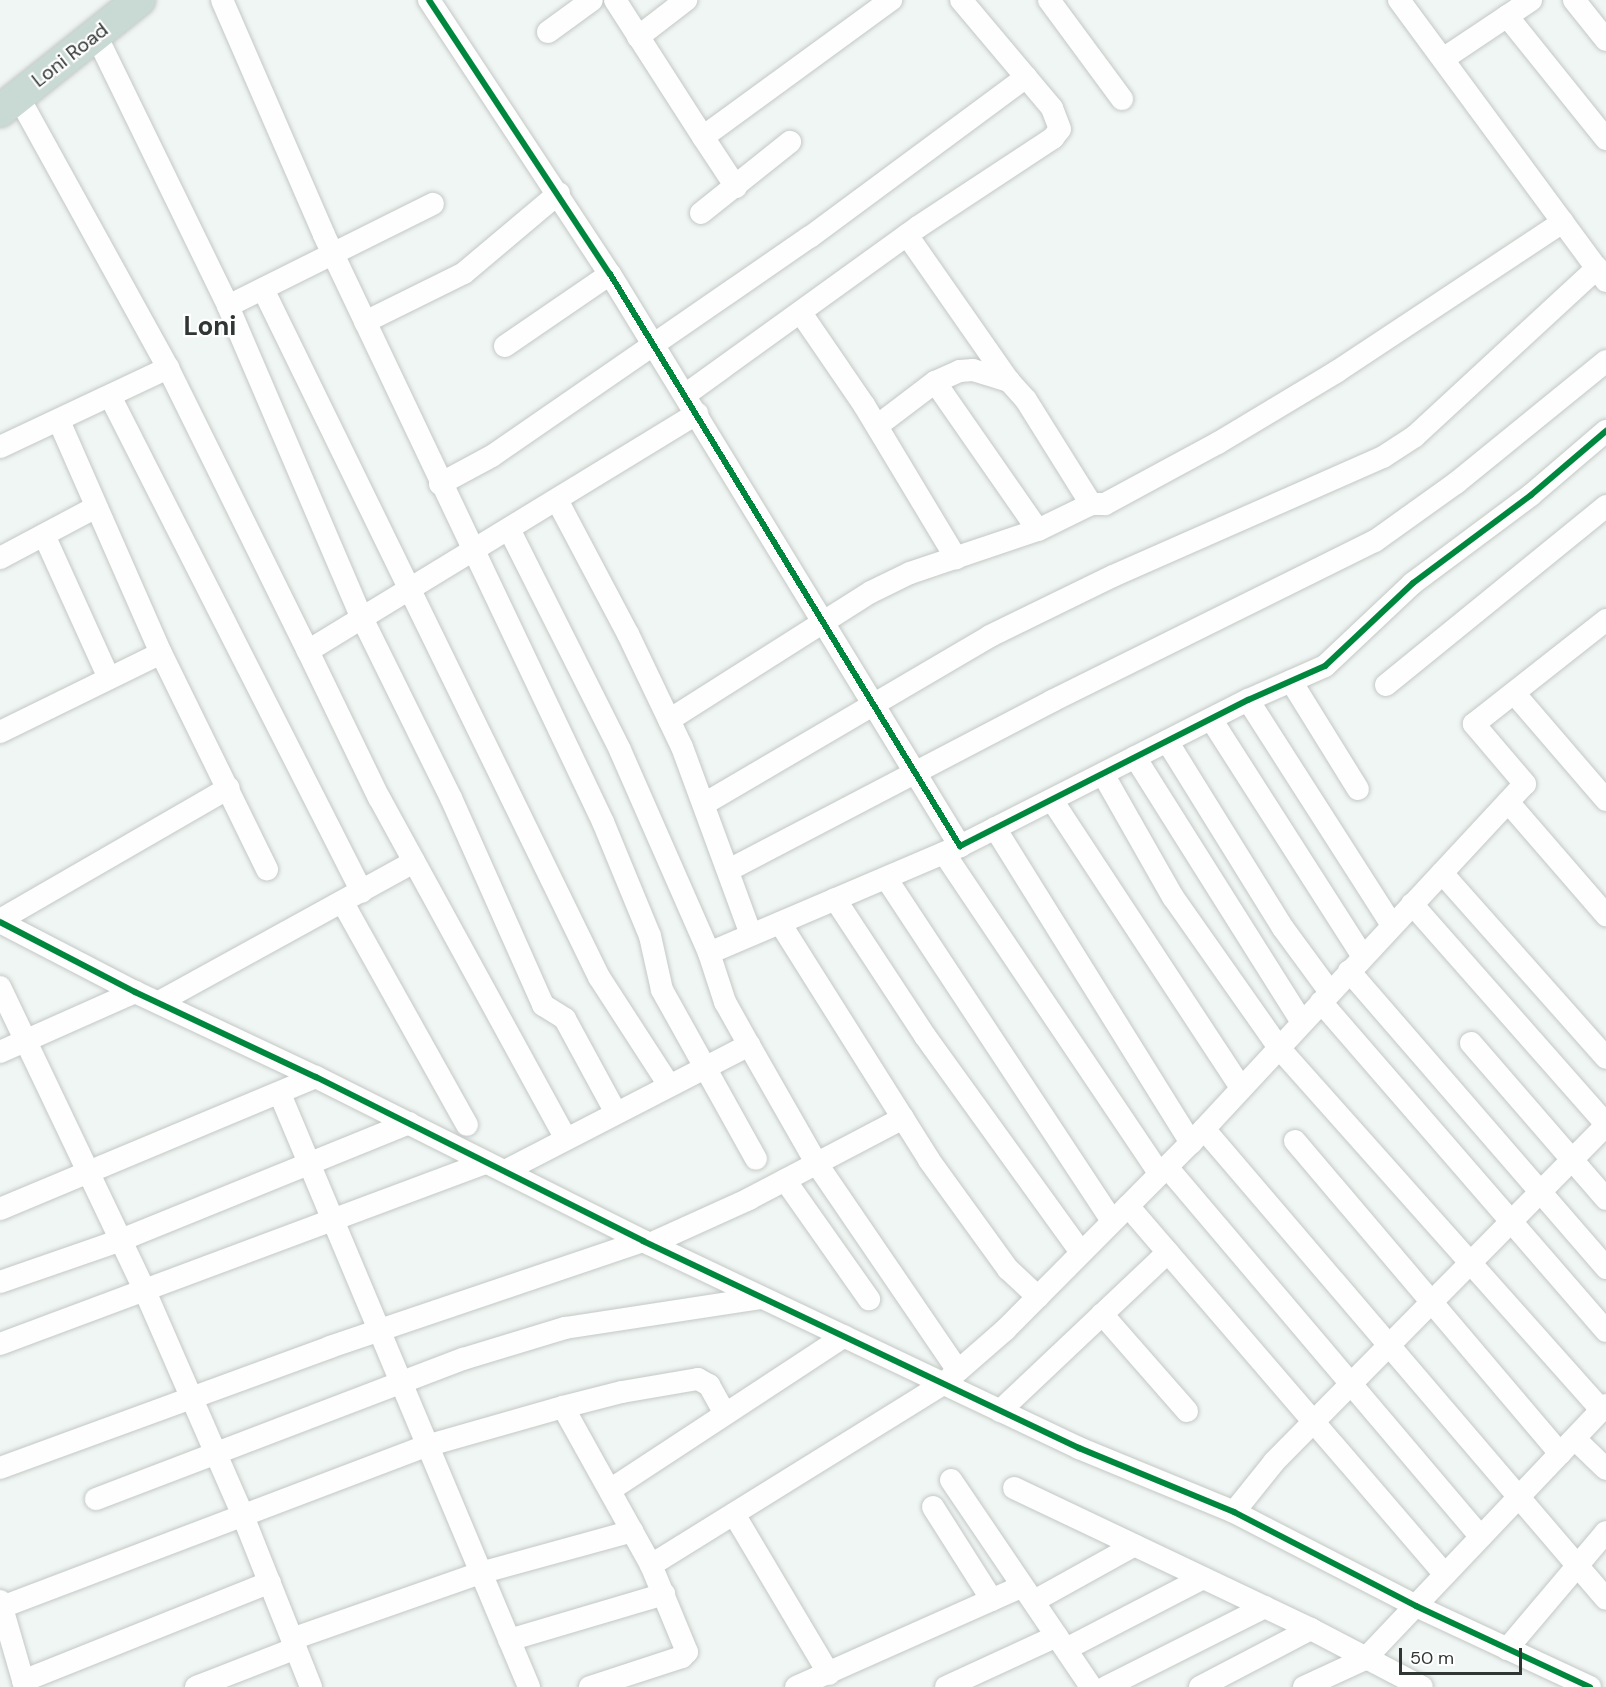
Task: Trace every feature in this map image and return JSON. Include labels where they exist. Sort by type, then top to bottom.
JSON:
[{"type":"highway","name":"Loni Road","points":[[6,98],[112,0]]},
{"type":"highway","name":"Loni Road","points":[[6,98],[96,35],[139,0]]},
{"type":"street","points":[[222,0],[334,256],[440,484],[603,822],[650,936],[662,990],[756,1159]]},
{"type":"street","points":[[429,0],[559,193],[697,414],[917,775],[952,850],[1163,1171],[1352,1383],[1481,1537]]},
{"type":"street","points":[[548,32],[592,0]]},
{"type":"street","points":[[615,0],[736,187]]},
{"type":"street","points":[[638,37],[686,0]]},
{"type":"street","points":[[703,137],[891,0]]},
{"type":"street","points":[[685,395],[907,235],[1053,138],[1060,129],[1058,119],[1026,77],[961,0]]},
{"type":"street","points":[[1049,0],[1122,99]]},
{"type":"street","points":[[704,804],[875,706],[990,636],[1113,576],[1383,457],[1414,436],[1601,275],[1399,0]]},
{"type":"street","points":[[1443,59],[1531,0]]},
{"type":"street","points":[[1574,0],[1606,40]]},
{"type":"street","points":[[1508,16],[1606,139]]},
{"type":"street","points":[[96,35],[228,306],[362,618],[451,798],[543,1005],[565,1019],[616,1113]]},
{"type":"street","points":[[440,484],[492,456],[810,237],[1026,77]]},
{"type":"street","points":[[6,98],[168,368],[378,798],[566,1139]]},
{"type":"street","points":[[701,213],[790,142]]},
{"type":"street","points":[[365,322],[465,273],[559,193]]},
{"type":"street","points":[[228,306],[334,256],[433,204]]},
{"type":"street","points":[[669,720],[825,624],[871,592],[910,573],[1038,530],[1091,504],[1105,504],[1218,443],[1336,372],[1563,222]]},
{"type":"street","points":[[907,235],[1009,381],[1026,400],[1091,504]]},
{"type":"street","points":[[505,346],[610,274]]},
{"type":"street","points":[[263,289],[599,978],[669,1085]]},
{"type":"street","points":[[801,313],[877,426],[956,558]]},
{"type":"street","points":[[729,870],[917,775],[1052,701],[1375,541],[1456,483],[1606,361]]},
{"type":"street","points":[[0,447],[168,368]]},
{"type":"street","points":[[877,426],[935,382],[960,371],[973,370],[1009,381]]},
{"type":"street","points":[[935,382],[1038,530]]},
{"type":"street","points":[[110,396],[352,897],[467,1125]]},
{"type":"street","points":[[308,651],[697,414]]},
{"type":"street","points":[[59,421],[161,653],[267,869]]},
{"type":"street","points":[[709,953],[952,850],[1248,700],[1325,666],[1413,583],[1531,495],[1606,431]]},
{"type":"street","points":[[557,500],[669,720],[704,804],[751,935]]},
{"type":"street","points":[[1386,685],[1606,506]]},
{"type":"street","points":[[0,558],[96,507]]},
{"type":"street","points":[[509,529],[620,750],[709,953],[725,1002],[817,1164],[951,1378]]},
{"type":"street","points":[[44,535],[109,678]]},
{"type":"street","points":[[651,1565],[951,1378],[1038,1297],[1197,1136],[1525,784],[1474,724],[1606,620]]},
{"type":"street","points":[[0,732],[161,653]]},
{"type":"street","points":[[1291,681],[1358,789]]},
{"type":"street","points":[[1514,693],[1606,800]]},
{"type":"street","points":[[1248,700],[1392,926]]},
{"type":"street","points":[[1211,719],[1356,964],[1541,1193],[1606,1268]]},
{"type":"street","points":[[1167,741],[1326,997],[1606,1331]]},
{"type":"street","points":[[1135,758],[1302,1022]]},
{"type":"street","points":[[1102,774],[1173,897],[1279,1048],[1604,1408],[1365,1659],[1304,1687]]},
{"type":"street","points":[[0,921],[229,788]]},
{"type":"street","points":[[1052,800],[1241,1088]]},
{"type":"street","points":[[1508,802],[1606,915]]},
{"type":"street","points":[[995,828],[1197,1136],[1391,1344],[1606,1599]]},
{"type":"street","points":[[159,1002],[414,862]]},
{"type":"street","points":[[1442,873],[1606,1058]]},
{"type":"street","points":[[886,878],[1120,1213],[1168,1252],[1311,1424],[1445,1575]]},
{"type":"street","points":[[836,899],[925,1036],[1081,1252]]},
{"type":"street","points":[[1234,1512],[1274,1462],[1606,1125],[1412,904]]},
{"type":"street","points":[[0,921],[135,992],[410,1123],[647,1243],[844,1336],[951,1378],[1000,1411],[1079,1448],[1234,1512],[1416,1606],[1507,1649],[1564,1682],[1590,1687]]},
{"type":"street","points":[[780,923],[903,1118],[978,1231],[1008,1269],[1038,1297]]},
{"type":"street","points":[[0,987],[144,1289],[192,1398],[214,1455],[243,1516],[311,1687]]},
{"type":"street","points":[[0,1052],[135,992]]},
{"type":"street","points":[[1471,1043],[1606,1199]]},
{"type":"street","points":[[0,1344],[334,1220],[495,1167],[566,1139],[749,1045]]},
{"type":"street","points":[[0,1209],[90,1175],[316,1077]]},
{"type":"street","points":[[280,1094],[529,1687]]},
{"type":"street","points":[[0,1468],[378,1330],[647,1243],[785,1180],[903,1118]]},
{"type":"street","points":[[0,1282],[121,1240],[410,1123]]},
{"type":"street","points":[[1295,1141],[1434,1300],[1567,1446],[1606,1469]]},
{"type":"street","points":[[785,1180],[869,1299]]},
{"type":"street","points":[[1000,1411],[1168,1252]]},
{"type":"street","points":[[96,1499],[463,1359],[565,1328],[762,1298]]},
{"type":"street","points":[[1102,1314],[1187,1411]]},
{"type":"street","points":[[609,1490],[844,1336]]},
{"type":"street","points":[[270,1582],[24,1684],[1,1604],[243,1516],[426,1446],[563,1407],[631,1390],[698,1379],[709,1384],[725,1414]]},
{"type":"street","points":[[563,1407],[651,1565],[686,1648],[684,1655],[590,1687]]},
{"type":"street","points":[[951,1480],[1091,1687]]},
{"type":"street","points":[[1014,1488],[1311,1629],[1408,1684]]},
{"type":"street","points":[[933,1507],[992,1600]]},
{"type":"street","points":[[734,1514],[829,1674]]},
{"type":"street","points":[[196,1687],[294,1644],[480,1573],[632,1531]]},
{"type":"street","points":[[1507,1649],[1606,1532]]},
{"type":"street","points":[[796,1687],[992,1600],[1028,1594],[1135,1545]]},
{"type":"street","points":[[946,1687],[1061,1642],[1203,1578]]},
{"type":"street","points":[[509,1640],[664,1594]]},
{"type":"street","points":[[1106,1687],[1265,1607]]},
{"type":"street","points":[[1200,1687],[1311,1629]]},
{"type":"cycle path","points":[[429,0],[610,274],[960,846],[1248,700],[1325,666],[1413,583],[1531,495],[1606,431]]},
{"type":"cycle path","points":[[0,922],[135,992],[316,1077],[643,1241],[1079,1448],[1234,1512],[1416,1606],[1590,1687]]},
{"type":"district","name":"Loni","points":[[210,327]]}]
